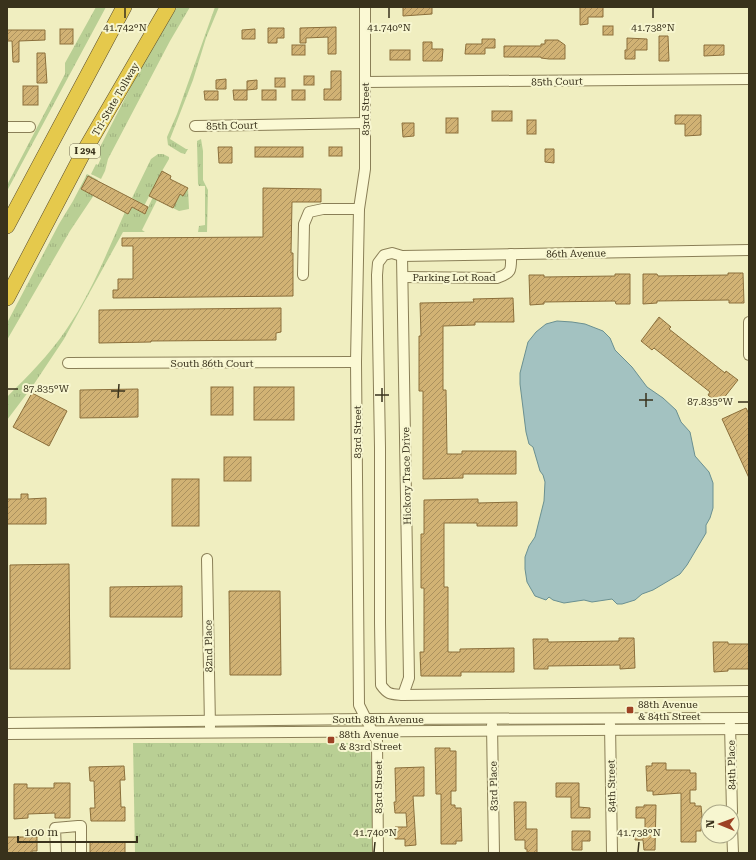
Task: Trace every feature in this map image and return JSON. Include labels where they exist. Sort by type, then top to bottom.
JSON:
[{"type":"highway","points":[[7,226],[124,7]]},
{"type":"highway","name":"Tri-State Tollway","points":[[7,298],[82,155],[168,7]]},
{"type":"street","name":"83rd Street","points":[[365,7],[365,169],[358,209],[356,362],[359,705],[377,741],[378,853]]},
{"type":"street","name":"85th Court","points":[[365,82],[749,79]]},
{"type":"street","name":"85th Court","points":[[195,126],[365,123]]},
{"type":"street","points":[[7,127],[30,127]]},
{"type":"street","points":[[303,275],[304,224],[309,212],[323,209],[358,209]]},
{"type":"street","name":"86th Avenue","points":[[403,695],[386,692],[381,685],[380,448],[377,275],[378,263],[384,255],[392,253],[402,256],[749,250]]},
{"type":"street","name":"Parking Lot Road","points":[[403,277],[498,278],[507,275],[511,270],[512,254]]},
{"type":"street","name":"Hickory Trace Drive","points":[[402,256],[409,678],[403,695]]},
{"type":"street","points":[[749,322],[749,355]]},
{"type":"street","name":"South 86th Court","points":[[68,363],[356,362]]},
{"type":"street","name":"82nd Place","points":[[207,559],[210,733]]},
{"type":"street","points":[[403,695],[749,691]]},
{"type":"street","name":"84th Street","points":[[610,718],[612,853]]},
{"type":"street","name":"84th Place","points":[[730,718],[732,804]]},
{"type":"street","name":"South 88th Avenue","points":[[7,723],[366,719],[749,718]]},
{"type":"street","name":"83rd Place","points":[[492,719],[494,853]]},
{"type":"street","name":"South 88th Avenue","points":[[7,734],[749,729]]},
{"type":"street","points":[[56,853],[56,828],[81,826],[81,853]]},
{"type":"green space","points":[[96,7],[106,7],[7,191],[7,185],[65,74],[65,63]]},
{"type":"green space","points":[[177,7],[190,7],[170,41],[108,159],[101,179],[91,174],[101,158],[96,155],[139,71]]},
{"type":"green space","points":[[215,7],[219,7],[206,38],[193,80],[170,139],[188,149],[185,154],[168,145],[167,137],[177,114]]},
{"type":"green space","points":[[201,139],[203,151],[203,180],[208,190],[207,232],[198,232],[199,226],[205,225],[205,186],[199,186],[198,184],[197,141]]},
{"type":"green space","points":[[158,154],[163,154],[169,157],[169,159],[143,208],[134,203],[135,200],[132,198],[151,159]]},
{"type":"green space","points":[[87,174],[98,181],[88,176],[81,189],[94,195],[70,231],[7,340],[7,323]]},
{"type":"green space","points":[[188,188],[189,209],[179,211],[173,208],[180,194],[183,196]]},
{"type":"green space","points":[[153,197],[157,200],[142,230],[145,232],[123,232],[64,339],[32,387],[7,420],[7,397],[45,357],[75,316],[98,272],[125,212],[128,214],[132,207],[145,214]]},
{"type":"green space","points":[[133,743],[370,743],[373,800],[373,853],[135,853]]},
{"type":"water","points":[[557,321],[585,324],[603,331],[610,338],[615,350],[632,367],[647,387],[663,398],[676,410],[681,422],[690,432],[695,456],[709,472],[713,483],[713,508],[706,525],[706,533],[687,565],[680,574],[653,590],[642,594],[635,600],[622,604],[617,604],[612,599],[592,602],[584,600],[564,603],[553,600],[549,597],[546,600],[535,596],[527,582],[525,557],[529,546],[535,537],[544,501],[545,482],[533,447],[529,444],[526,432],[520,373],[528,342],[536,332],[546,324]]},
{"type":"building","points":[[403,7],[432,7],[432,14],[403,16]]},
{"type":"building","points":[[580,7],[603,7],[603,17],[588,17],[588,24],[580,25]]},
{"type":"building","points":[[603,26],[613,26],[613,35],[603,35]]},
{"type":"building","points":[[336,27],[336,54],[328,54],[328,37],[306,38],[306,43],[300,43],[300,28]]},
{"type":"building","points":[[268,28],[284,28],[284,38],[277,38],[277,43],[268,43]]},
{"type":"building","points":[[60,29],[73,29],[73,44],[60,44]]},
{"type":"building","points":[[255,29],[255,39],[242,39],[242,30]]},
{"type":"building","points":[[7,30],[45,30],[45,40],[19,41],[19,62],[13,62],[12,41],[7,41]]},
{"type":"building","points":[[659,36],[668,36],[669,61],[659,61]]},
{"type":"building","points":[[627,38],[647,39],[647,50],[635,50],[635,59],[625,59]]},
{"type":"building","points":[[482,39],[495,39],[495,48],[485,48],[485,54],[465,54],[466,44],[482,44]]},
{"type":"building","points":[[545,40],[558,40],[565,45],[565,59],[549,59],[541,57],[504,57],[504,46],[541,46],[541,44],[545,44]]},
{"type":"building","points":[[423,42],[432,42],[432,49],[443,49],[442,61],[423,61]]},
{"type":"building","points":[[292,45],[305,45],[305,55],[292,55]]},
{"type":"building","points":[[704,45],[724,45],[724,55],[704,56]]},
{"type":"building","points":[[390,50],[410,50],[410,60],[390,60]]},
{"type":"building","points":[[37,53],[45,53],[47,83],[37,83]]},
{"type":"building","points":[[331,71],[341,71],[341,100],[324,100],[324,89],[331,89]]},
{"type":"building","points":[[304,76],[314,76],[314,85],[304,85]]},
{"type":"building","points":[[275,78],[285,78],[285,87],[275,87]]},
{"type":"building","points":[[226,79],[226,89],[216,89],[216,80]]},
{"type":"building","points":[[257,80],[257,89],[247,90],[247,81]]},
{"type":"building","points":[[23,86],[38,86],[38,105],[23,105]]},
{"type":"building","points":[[233,90],[247,90],[247,100],[234,100]]},
{"type":"building","points":[[262,90],[276,90],[276,100],[262,100]]},
{"type":"building","points":[[292,90],[305,90],[305,100],[292,100]]},
{"type":"building","points":[[204,91],[218,91],[218,100],[205,100]]},
{"type":"building","points":[[492,111],[512,111],[512,121],[492,121]]},
{"type":"building","points":[[675,115],[701,115],[701,135],[685,136],[685,124],[675,124]]},
{"type":"building","points":[[446,118],[458,118],[458,133],[446,133]]},
{"type":"building","points":[[527,120],[536,120],[536,134],[527,134]]},
{"type":"building","points":[[402,123],[414,123],[414,136],[403,137]]},
{"type":"building","points":[[218,147],[232,147],[232,163],[219,163]]},
{"type":"building","points":[[255,147],[303,147],[303,157],[255,157]]},
{"type":"building","points":[[329,147],[342,147],[342,156],[329,156]]},
{"type":"building","points":[[545,149],[554,149],[554,163],[545,162]]},
{"type":"building","points":[[162,171],[171,176],[170,179],[188,188],[183,196],[180,194],[173,208],[149,196]]},
{"type":"building","points":[[88,176],[148,207],[145,214],[132,207],[128,214],[81,189]]},
{"type":"building","points":[[263,188],[321,189],[321,202],[292,202],[291,253],[293,253],[293,296],[113,298],[113,290],[118,290],[118,279],[133,279],[133,246],[122,246],[122,238],[263,237]]},
{"type":"building","points":[[728,273],[743,273],[744,303],[729,303],[729,300],[657,301],[657,303],[643,304],[643,274],[657,274],[658,276],[728,275]]},
{"type":"building","points":[[615,274],[630,274],[630,304],[616,304],[615,301],[544,302],[544,304],[530,305],[529,275],[544,275],[544,277],[615,276]]},
{"type":"building","points":[[513,298],[514,322],[475,322],[475,325],[443,326],[443,390],[446,390],[447,454],[462,454],[462,451],[516,451],[516,474],[463,474],[463,478],[423,479],[423,391],[419,391],[419,336],[421,336],[420,303],[474,302],[473,299]]},
{"type":"building","points":[[281,308],[281,332],[276,333],[276,340],[99,343],[99,310]]},
{"type":"building","points":[[659,317],[671,327],[669,329],[725,373],[726,371],[738,380],[719,404],[708,395],[710,392],[654,348],[652,350],[641,341]]},
{"type":"building","points":[[211,387],[233,387],[233,415],[211,415]]},
{"type":"building","points":[[254,387],[294,387],[294,420],[254,420]]},
{"type":"building","points":[[138,389],[138,417],[80,418],[80,390]]},
{"type":"building","points":[[32,393],[67,411],[49,446],[13,427]]},
{"type":"building","points":[[746,408],[749,414],[749,478],[722,419]]},
{"type":"building","points":[[224,457],[251,457],[251,481],[224,481]]},
{"type":"building","points":[[172,479],[199,479],[199,526],[172,526]]},
{"type":"building","points":[[21,494],[28,494],[28,499],[46,498],[46,524],[7,524],[7,499],[21,499]]},
{"type":"building","points":[[478,499],[478,503],[517,502],[517,526],[477,526],[477,523],[444,523],[444,587],[448,587],[448,652],[460,652],[460,649],[514,648],[514,672],[461,672],[461,676],[421,676],[420,652],[424,652],[424,588],[421,588],[421,534],[424,534],[424,500]]},
{"type":"building","points":[[69,564],[70,669],[10,669],[10,565]]},
{"type":"building","points":[[182,586],[182,617],[110,617],[110,587]]},
{"type":"building","points":[[229,591],[280,591],[281,675],[230,675]]},
{"type":"building","points":[[619,638],[634,638],[635,668],[620,669],[620,665],[548,666],[548,669],[534,669],[533,639],[548,639],[548,642],[619,641]]},
{"type":"building","points":[[713,642],[749,644],[749,669],[728,669],[728,671],[714,672]]},
{"type":"building","points":[[435,748],[450,748],[450,751],[456,751],[456,791],[451,791],[451,805],[455,805],[455,808],[461,808],[462,841],[456,841],[456,844],[441,844],[441,794],[436,794]]},
{"type":"building","points":[[652,763],[666,763],[666,770],[690,770],[690,773],[696,773],[696,790],[690,790],[690,803],[695,803],[695,806],[700,806],[700,831],[696,831],[696,842],[681,842],[681,793],[653,795],[653,791],[647,791],[646,766],[652,766]]},
{"type":"building","points":[[124,766],[125,780],[120,780],[121,807],[125,807],[125,821],[91,821],[90,808],[95,808],[94,781],[90,781],[89,767]]},
{"type":"building","points":[[424,767],[424,796],[413,796],[416,845],[405,846],[405,839],[395,839],[395,827],[407,827],[406,813],[395,813],[395,768]]},
{"type":"building","points":[[54,783],[70,783],[70,818],[55,818],[55,813],[28,814],[28,818],[14,819],[14,784],[27,784],[27,788],[54,788]]},
{"type":"building","points":[[556,783],[579,783],[579,807],[590,808],[590,818],[571,818],[571,797],[556,797]]},
{"type":"building","points":[[514,802],[526,802],[526,829],[537,829],[537,853],[527,853],[527,849],[525,849],[525,840],[515,840]]},
{"type":"building","points":[[644,805],[656,805],[655,850],[644,850],[643,840],[635,840],[635,830],[645,830],[645,818],[636,818],[636,807],[644,807]]},
{"type":"building","points":[[572,831],[590,831],[590,841],[582,841],[582,850],[572,850]]},
{"type":"building","points":[[7,837],[37,837],[37,851],[32,851],[32,853],[7,853]]},
{"type":"building","points":[[90,842],[125,842],[125,853],[90,853]]},
{"type":"place","name":"88th Avenue & 84th Street","points":[[630,710]]},
{"type":"place","name":"88th Avenue & 83rd Street","points":[[331,740]]}]
